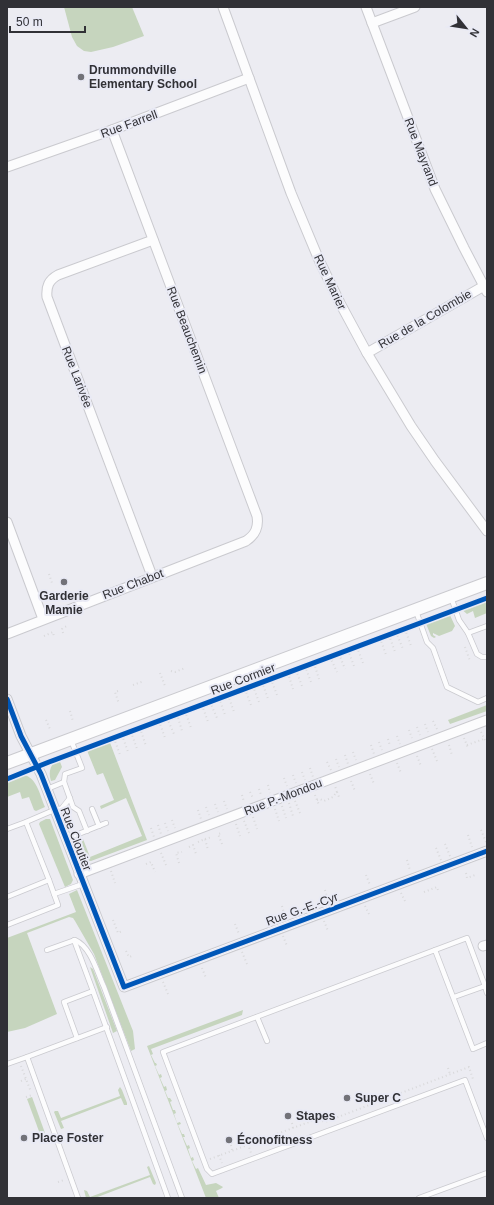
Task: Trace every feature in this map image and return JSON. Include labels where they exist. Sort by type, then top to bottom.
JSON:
[{"type":"street","name":"Rue Marier","points":[[223,7],[289,186],[310,239],[340,303],[367,353],[426,449],[487,531]]},
{"type":"street","name":"Rue Mayrand","points":[[366,7],[435,188],[485,289]]},
{"type":"street","points":[[372,23],[415,7]]},
{"type":"street","name":"Rue Farrell","points":[[7,167],[112,130],[250,78]]},
{"type":"street","name":"Rue Beauchemin","points":[[112,130],[257,516],[258,521],[256,530]]},
{"type":"street","name":"Rue Larivée","points":[[152,576],[46,292],[49,282],[58,275],[153,240]]},
{"type":"street","name":"Rue de la Colombie","points":[[367,353],[485,289]]},
{"type":"street","points":[[7,522],[43,619]]},
{"type":"street","name":"Rue Chabot","points":[[7,634],[152,576],[246,541],[251,538],[256,530]]},
{"type":"street","name":"Rue Cormier","points":[[7,763],[487,583]]},
{"type":"street","name":"Rue Cloutier","points":[[7,699],[21,736],[41,774],[124,987]]},
{"type":"street","name":"Rue P.-Mondou","points":[[79,874],[487,720]]},
{"type":"street","name":"Rue G.-E.-Cyr","points":[[124,987],[487,851]]},
{"type":"lane","points":[[451,596],[459,620],[468,633],[477,654],[482,657],[487,657]]},
{"type":"lane","points":[[415,610],[427,642],[434,648],[447,687],[478,702],[487,698]]},
{"type":"lane","points":[[468,633],[487,626]]},
{"type":"lane","points":[[71,739],[82,768],[65,774],[64,782],[73,807],[78,811],[87,831]]},
{"type":"lane","points":[[46,789],[64,782]]},
{"type":"lane","points":[[7,829],[62,808],[70,798]]},
{"type":"lane","points":[[92,809],[99,826]]},
{"type":"lane","points":[[7,925],[58,905],[26,822]]},
{"type":"lane","points":[[66,839],[106,823]]},
{"type":"lane","points":[[7,897],[49,880]]},
{"type":"lane","points":[[54,894],[83,884]]},
{"type":"lane","points":[[487,993],[467,938],[163,1052],[207,1169],[212,1174],[465,1080],[487,1138]]},
{"type":"lane","points":[[74,940],[107,1027],[168,1198]]},
{"type":"lane","points":[[47,950],[74,940],[80,942],[90,955],[104,987],[182,1198]]},
{"type":"lane","points":[[435,950],[473,1049],[487,1043]]},
{"type":"lane","points":[[454,997],[484,986]]},
{"type":"lane","points":[[77,1038],[64,1002],[93,991]]},
{"type":"lane","points":[[257,1017],[267,1041]]},
{"type":"lane","points":[[7,1064],[107,1027]]},
{"type":"lane","points":[[27,1057],[78,1198]]},
{"type":"lane","points":[[419,1198],[487,1173]]},
{"type":"path","points":[[49,574],[52,583]]},
{"type":"path","points":[[386,655],[378,639],[420,623]]},
{"type":"path","points":[[63,633],[62,629],[68,626]]},
{"type":"path","points":[[405,629],[411,646]]},
{"type":"path","points":[[44,636],[52,632],[54,637]]},
{"type":"path","points":[[396,632],[402,649]]},
{"type":"path","points":[[48,634],[50,639]]},
{"type":"path","points":[[388,635],[395,652]]},
{"type":"path","points":[[359,646],[363,663]]},
{"type":"path","points":[[465,646],[470,661]]},
{"type":"path","points":[[348,650],[354,666]]},
{"type":"path","points":[[339,654],[345,669]]},
{"type":"path","points":[[330,657],[336,672]]},
{"type":"path","points":[[314,663],[319,679]]},
{"type":"path","points":[[305,666],[311,682]]},
{"type":"path","points":[[171,672],[186,668]]},
{"type":"path","points":[[296,670],[302,686]]},
{"type":"path","points":[[160,673],[165,686]]},
{"type":"path","points":[[287,673],[293,689]]},
{"type":"path","points":[[270,679],[277,695]]},
{"type":"path","points":[[133,685],[144,681]]},
{"type":"path","points":[[262,682],[268,698]]},
{"type":"path","points":[[253,686],[259,702]]},
{"type":"path","points":[[243,690],[251,705]]},
{"type":"path","points":[[118,691],[115,692],[119,704]]},
{"type":"path","points":[[230,694],[234,712]]},
{"type":"path","points":[[219,698],[226,715]]},
{"type":"path","points":[[210,702],[217,718]]},
{"type":"path","points":[[202,705],[208,722]]},
{"type":"path","points":[[70,711],[74,721]]},
{"type":"path","points":[[150,724],[186,711],[191,728]]},
{"type":"path","points":[[177,714],[182,731]]},
{"type":"path","points":[[167,718],[174,734]]},
{"type":"path","points":[[46,720],[50,729]]},
{"type":"path","points":[[159,721],[165,738]]},
{"type":"path","points":[[106,741],[141,727],[146,746]]},
{"type":"path","points":[[131,732],[137,749]]},
{"type":"path","points":[[122,735],[128,752]]},
{"type":"path","points":[[114,738],[120,755]]},
{"type":"path","points":[[467,746],[484,739]]},
{"type":"path","points":[[332,779],[339,797]]},
{"type":"path","points":[[317,800],[320,799],[324,801],[333,797],[337,792]]},
{"type":"path","points":[[272,801],[279,821]]},
{"type":"path","points":[[246,811],[257,829]]},
{"type":"path","points":[[246,811],[249,833]]},
{"type":"path","points":[[232,816],[240,836]]},
{"type":"path","points":[[481,830],[487,845]]},
{"type":"path","points":[[222,833],[218,834],[222,844]]},
{"type":"path","points":[[468,835],[475,855]]},
{"type":"path","points":[[198,842],[212,837]]},
{"type":"path","points":[[205,840],[208,850]]},
{"type":"path","points":[[158,844],[166,865]]},
{"type":"path","points":[[189,847],[193,845],[196,854]]},
{"type":"path","points":[[179,863],[176,853],[182,852]]},
{"type":"path","points":[[146,864],[151,862],[155,872]]},
{"type":"path","points":[[466,874],[468,878],[475,875]]},
{"type":"path","points":[[424,892],[437,887],[438,890]]},
{"type":"path","points":[[113,920],[118,933],[122,931]]},
{"type":"path","points":[[126,951],[129,957],[132,956]]},
{"type":"path","points":[[160,974],[168,994]]},
{"type":"path","points":[[448,1068],[450,1074]]},
{"type":"path","points":[[20,1081],[26,1079]]},
{"type":"path","points":[[26,1097],[32,1095]]},
{"type":"path","points":[[350,1108],[351,1112]]},
{"type":"path","points":[[292,1123],[294,1128]]},
{"type":"path","points":[[41,1137],[47,1135]]},
{"type":"path","points":[[259,1135],[261,1140]]},
{"type":"path","points":[[243,1141],[244,1146]]},
{"type":"path","points":[[231,1145],[232,1150]]},
{"type":"path","points":[[58,1182],[64,1180]]},
{"type":"green space","points":[[64,7],[132,7],[144,36],[113,47],[91,52],[84,51],[77,46],[72,37]]},
{"type":"green space","points":[[487,598],[487,613],[475,618],[473,611],[467,614],[460,608]]},
{"type":"green space","points":[[449,613],[455,626],[452,631],[439,636],[433,633],[436,637],[434,638],[431,636],[425,621]]},
{"type":"green space","points":[[487,705],[487,711],[450,724],[448,720]]},
{"type":"green space","points":[[109,740],[147,840],[88,861],[82,857],[78,847],[83,839],[90,857],[142,836],[126,798],[101,809],[100,806],[114,800],[103,773],[97,775],[86,748]]},
{"type":"green space","points":[[59,759],[62,767],[55,780],[51,781],[50,768]]},
{"type":"green space","points":[[17,775],[23,775],[33,780],[39,790],[45,807],[36,811],[34,810],[29,797],[22,799],[20,792],[7,797],[7,782],[14,779]]},
{"type":"green space","points":[[46,819],[50,819],[73,880],[71,884],[65,887],[39,824]]},
{"type":"green space","points":[[77,890],[133,1031],[135,1049],[131,1051],[94,954],[73,918],[69,917],[27,933],[57,1014],[25,1028],[7,1032],[7,938],[76,912],[69,894]]},
{"type":"green space","points":[[90,967],[93,969],[117,1031],[113,1033]]},
{"type":"green space","points":[[243,1010],[242,1015],[151,1049],[153,1054],[151,1055],[157,1065],[155,1066],[159,1075],[161,1074],[162,1077],[160,1078],[164,1087],[166,1086],[167,1090],[165,1091],[168,1098],[172,1101],[170,1102],[176,1113],[174,1114],[177,1123],[180,1122],[181,1124],[178,1125],[182,1134],[184,1134],[185,1137],[183,1137],[187,1146],[189,1145],[190,1148],[188,1149],[191,1158],[193,1157],[194,1160],[192,1161],[196,1169],[198,1168],[206,1185],[216,1183],[223,1187],[216,1191],[219,1198],[206,1198],[147,1046]]},
{"type":"green space","points":[[120,1087],[127,1105],[124,1105],[121,1098],[61,1121],[64,1128],[61,1129],[54,1112],[55,1111],[58,1111],[61,1118],[120,1096],[118,1090]]},
{"type":"green space","points":[[32,1097],[45,1133],[40,1134],[27,1099]]},
{"type":"green space","points":[[149,1166],[156,1183],[155,1185],[150,1177],[95,1198],[86,1198],[84,1190],[87,1191],[90,1197],[150,1175],[147,1167]]},
{"type":"cycle path","points":[[7,779],[487,598]]},
{"type":"cycle path","points":[[7,699],[21,736],[41,774],[124,987],[487,851]]},
{"type":"place","name":"Drummondville Elementary School","points":[[81,77]]},
{"type":"place","name":"Garderie Mamie","points":[[64,582]]},
{"type":"place","name":"Super C","points":[[347,1098]]},
{"type":"place","name":"Stapes","points":[[288,1116]]},
{"type":"place","name":"Place Foster","points":[[24,1138]]},
{"type":"place","name":"Éconofitness","points":[[229,1140]]}]
